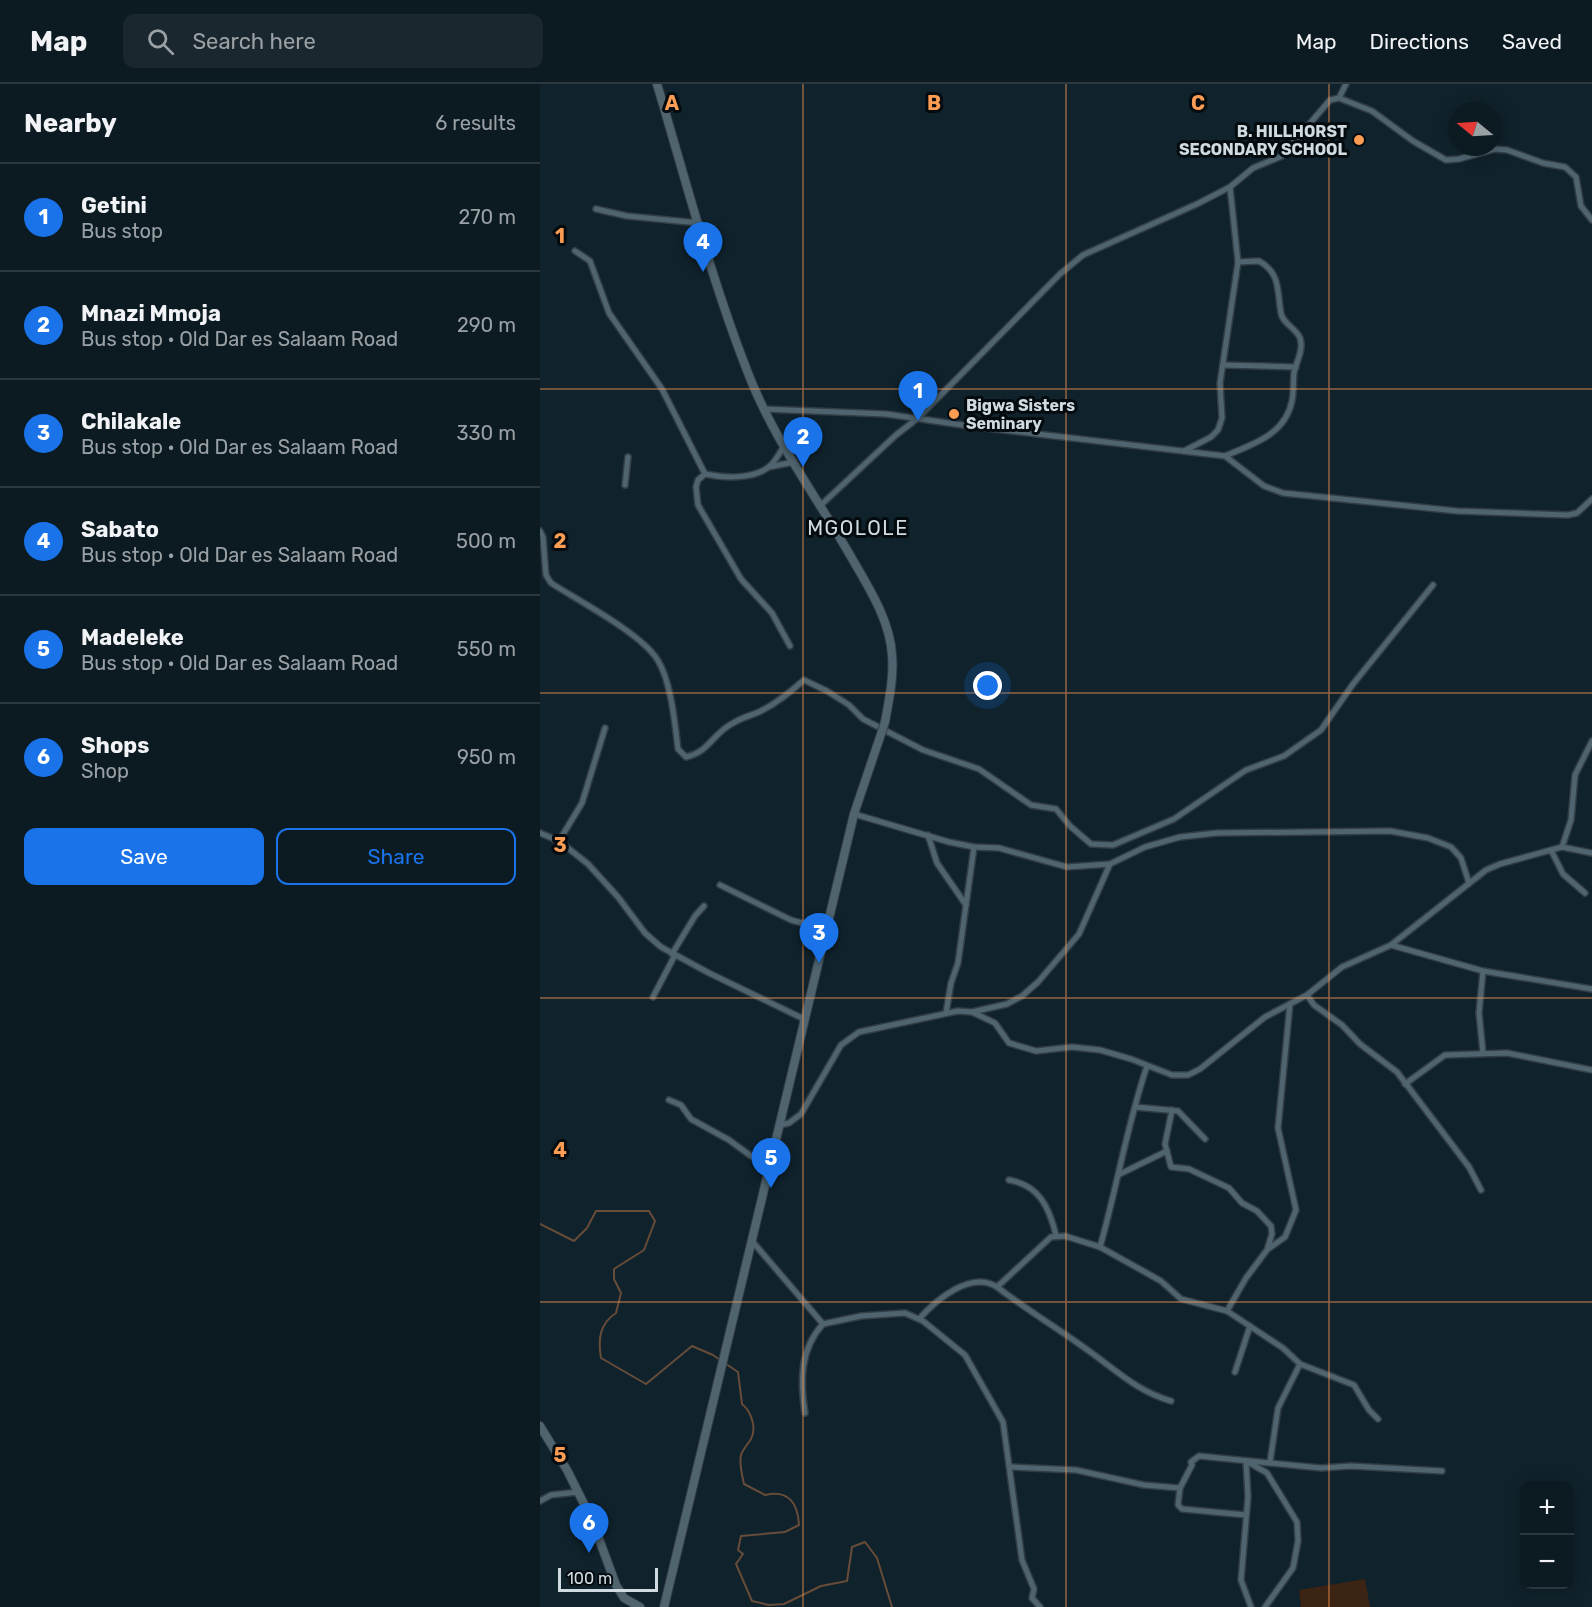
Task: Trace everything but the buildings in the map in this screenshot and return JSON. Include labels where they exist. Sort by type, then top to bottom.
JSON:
[{"type":"street","points":[[657,84],[711,271],[749,375],[784,445],[867,584],[888,632],[892,654],[892,672],[885,722],[854,814],[664,1607]]},
{"type":"street","points":[[1338,98],[1346,84]]},
{"type":"street","points":[[821,505],[896,435],[918,418],[1060,274],[1083,255],[1197,204],[1230,187],[1253,168],[1282,156],[1330,100],[1338,98],[1372,111],[1420,146],[1446,160],[1459,159],[1495,149],[1507,150],[1543,163],[1565,167],[1576,177],[1581,206],[1592,220]]},
{"type":"street","points":[[1183,451],[1211,437],[1218,430],[1222,418],[1219,396],[1238,262],[1230,187]]},
{"type":"street","points":[[596,209],[627,216],[699,223]]},
{"type":"street","points":[[575,251],[590,261],[609,313],[662,389],[705,474]]},
{"type":"street","points":[[764,409],[837,411],[918,418],[1225,456],[1261,441],[1282,424],[1293,399],[1301,340],[1282,317],[1277,281],[1271,271],[1259,261],[1238,262]]},
{"type":"street","points":[[1223,365],[1296,367]]},
{"type":"street","points":[[770,467],[784,445]]},
{"type":"street","points":[[1225,456],[1264,486],[1283,493],[1457,511],[1568,515],[1575,514],[1592,500]]},
{"type":"street","points":[[625,485],[628,457]]},
{"type":"street","points":[[790,646],[772,613],[741,579],[698,505],[696,487],[698,480],[705,474],[727,477],[750,474],[795,462]]},
{"type":"street","points":[[540,531],[543,537],[546,575],[551,583],[636,638],[657,658],[675,723],[678,749],[687,757],[702,753],[715,736],[734,722],[760,712],[785,697],[804,680],[827,691],[863,719],[923,750],[979,770],[1031,804],[1056,809],[1070,826],[1091,844],[1113,845],[1174,819],[1246,770],[1284,756],[1322,730],[1353,684],[1433,585]]},
{"type":"street","points":[[559,841],[582,803],[604,728]]},
{"type":"street","points":[[1562,847],[1571,820],[1575,775],[1592,741]]},
{"type":"street","points":[[854,814],[974,847],[999,848],[1067,867],[1110,864],[1145,847],[1180,837],[1250,831],[1317,833],[1383,830],[1417,835],[1451,847],[1461,858],[1469,883]]},
{"type":"street","points":[[540,834],[559,841],[588,864],[618,897],[645,933],[674,954],[804,1019]]},
{"type":"street","points":[[928,835],[944,875],[966,905]]},
{"type":"street","points":[[946,1013],[951,983],[958,963],[974,847]]},
{"type":"street","points":[[972,1012],[995,1023],[1009,1043],[1036,1051],[1072,1047],[1100,1050],[1172,1075],[1193,1073],[1245,1031],[1307,995],[1342,967],[1391,945],[1469,883],[1496,865],[1562,847],[1592,853]]},
{"type":"street","points":[[1551,850],[1563,874],[1586,893]]},
{"type":"street","points":[[780,1125],[789,1123],[801,1114],[849,1036],[946,1013],[972,1012],[1007,1004],[1022,996],[1038,982],[1079,934],[1110,864]]},
{"type":"street","points":[[720,885],[791,920],[828,930]]},
{"type":"street","points":[[653,997],[695,916],[704,906]]},
{"type":"street","points":[[1391,945],[1483,970],[1592,989]]},
{"type":"street","points":[[1483,970],[1479,1013],[1484,1053]]},
{"type":"street","points":[[1307,995],[1314,1005],[1342,1025],[1360,1044],[1397,1072],[1469,1167],[1481,1190]]},
{"type":"street","points":[[1227,1311],[1246,1278],[1267,1250],[1285,1237],[1296,1210],[1278,1128],[1290,1004]]},
{"type":"street","points":[[1405,1084],[1442,1055],[1507,1053],[1592,1070]]},
{"type":"street","points":[[1100,1247],[1120,1174],[1134,1107],[1148,1065]]},
{"type":"street","points":[[669,1100],[681,1105],[692,1119],[729,1140],[751,1156],[771,1160]]},
{"type":"street","points":[[1134,1107],[1172,1110],[1185,1117],[1205,1139]]},
{"type":"street","points":[[1172,1110],[1165,1144],[1166,1158],[1170,1167],[1190,1169],[1229,1188],[1242,1203],[1266,1220],[1272,1231],[1267,1250]]},
{"type":"street","points":[[1120,1174],[1167,1151]]},
{"type":"street","points":[[1009,1180],[1027,1184],[1039,1196],[1049,1209],[1056,1235]]},
{"type":"street","points":[[997,1287],[1041,1244],[1056,1235],[1100,1247],[1161,1281],[1181,1299],[1227,1311],[1283,1348],[1300,1364],[1354,1385],[1369,1410],[1378,1419]]},
{"type":"street","points":[[752,1241],[823,1324]]},
{"type":"street","points":[[919,1319],[926,1311],[970,1282],[989,1282],[1048,1325],[1089,1351],[1137,1388],[1172,1401]]},
{"type":"street","points":[[805,1413],[802,1391],[806,1353],[810,1342],[823,1324],[878,1314],[905,1313],[919,1319],[965,1355],[999,1411],[1008,1439],[1022,1560],[1034,1589],[1032,1598],[1040,1607]]},
{"type":"street","points":[[1235,1372],[1251,1326]]},
{"type":"street","points":[[1270,1462],[1278,1408],[1300,1364]]},
{"type":"street","points":[[540,1426],[579,1492],[616,1586],[624,1599],[639,1607]]},
{"type":"street","points":[[1246,1515],[1180,1508],[1180,1488],[1192,1466],[1191,1462],[1198,1456],[1321,1468],[1351,1466],[1442,1470]]},
{"type":"street","points":[[1246,1461],[1246,1515],[1241,1580],[1251,1607]]},
{"type":"street","points":[[1246,1461],[1267,1473],[1297,1522],[1298,1541],[1293,1568],[1265,1607]]},
{"type":"street","points":[[1011,1467],[1076,1470],[1144,1485],[1180,1488]]},
{"type":"street","points":[[540,1501],[566,1491],[579,1492]]},
{"type":"shaded area","points":[[1365,1579],[1370,1607],[1301,1607],[1299,1590]]},
{"type":"waterway","points":[[540,1224],[574,1241],[587,1228],[596,1211],[649,1211],[655,1221],[644,1250],[614,1269],[614,1279],[621,1293],[616,1313],[606,1322],[601,1333],[601,1358],[646,1384],[692,1346],[713,1355],[738,1372],[742,1404],[750,1415],[753,1425],[753,1435],[741,1455],[744,1484],[765,1495],[786,1496],[797,1511],[799,1525],[785,1532],[741,1536],[738,1550],[743,1554],[736,1564],[752,1601],[769,1605],[784,1604],[821,1586],[847,1581],[852,1547],[865,1542],[877,1558],[892,1607]]},
{"type":"place","name":"B. HILLHORST SECONDARY SCHOOL","points":[[1359,140]]},
{"type":"place","name":"Sabato","points":[[703,272]]},
{"type":"place","name":"Bigwa Sisters Seminary","points":[[954,414]]},
{"type":"place","name":"Getini","points":[[918,421]]},
{"type":"place","name":"Mnazi Mmoja","points":[[803,467]]},
{"type":"place","name":"Chilakale","points":[[819,963]]},
{"type":"place","name":"Madeleke","points":[[771,1188]]},
{"type":"place","name":"Shops","points":[[589,1553]]},
{"type":"district","name":"MGOLOLE","points":[[858,528]]}]
